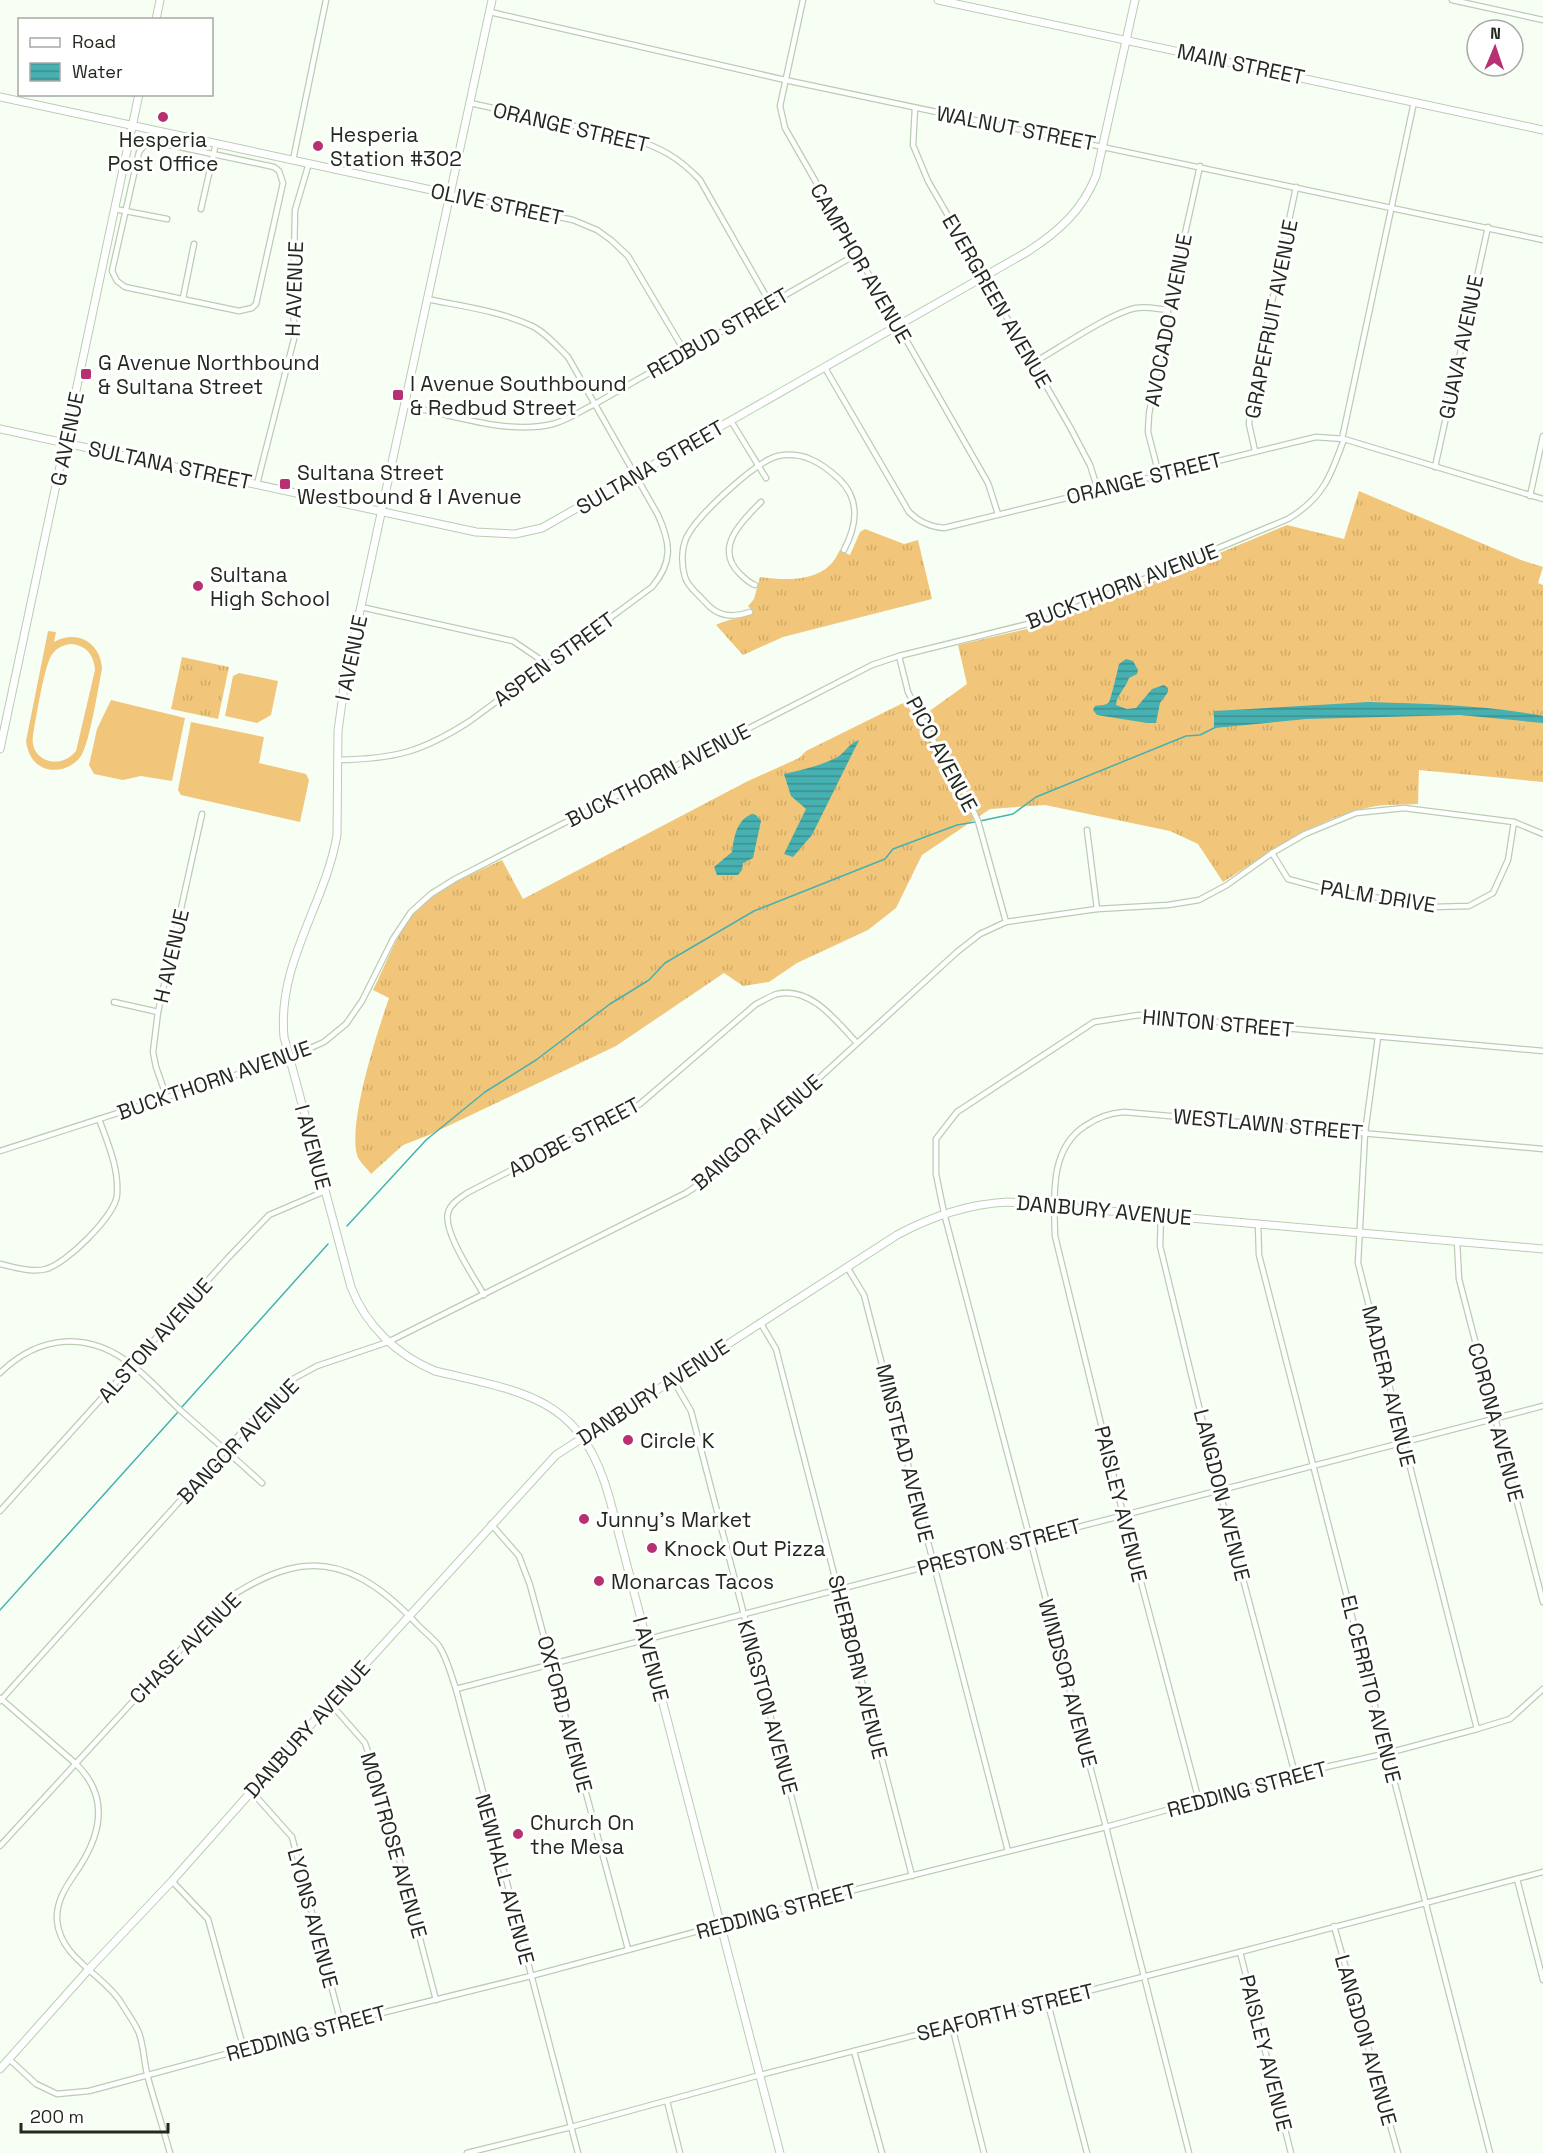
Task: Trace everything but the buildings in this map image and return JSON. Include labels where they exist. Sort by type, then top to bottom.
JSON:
[{"type":"street","points":[[156,18],[160,0]]},
{"type":"street","points":[[293,160],[326,0]]},
{"type":"street","name":"I AVENUE","points":[[492,0],[342,700],[338,731],[335,849],[324,885],[291,967],[284,994],[283,1026],[288,1058],[356,1299],[371,1323],[388,1342],[412,1360],[435,1371],[509,1389],[538,1400],[561,1415],[582,1437],[596,1458],[604,1480],[646,1638],[780,2153]]},
{"type":"street","name":"CAMPHOR AVENUE","points":[[803,0],[780,106],[785,129],[988,483],[998,514]]},
{"type":"street","name":"MAIN STREET","points":[[938,0],[1543,130]]},
{"type":"street","name":"SULTANA STREET","points":[[0,429],[476,531],[501,534],[522,533],[542,528],[983,278],[1027,252],[1067,222],[1091,188],[1096,176],[1135,0]]},
{"type":"street","points":[[1452,0],[1543,20]]},
{"type":"street","name":"WALNUT STREET","points":[[490,12],[785,80],[1543,240]]},
{"type":"street","name":"G AVENUE","points":[[0,748],[139,96]]},
{"type":"street","name":"OLIVE STREET","points":[[0,98],[573,220],[597,230],[628,256],[685,352]]},
{"type":"street","name":"BUCKTHORN AVENUE","points":[[0,1151],[288,1058],[324,1042],[346,1024],[362,1001],[402,923],[411,912],[435,892],[829,686],[872,665],[899,656],[1048,619],[1288,519],[1314,500],[1326,485],[1333,471],[1343,439],[1414,102]]},
{"type":"street","name":"ORANGE STREET","points":[[470,103],[633,139],[658,147],[685,165],[700,180],[770,303]]},
{"type":"street","name":"EVERGREEN AVENUE","points":[[915,108],[914,145],[928,181],[1070,427],[1090,465],[1098,490]]},
{"type":"street","points":[[156,142],[273,167],[279,171],[283,183],[256,304],[252,308],[239,310],[125,287],[117,281],[112,271],[126,212],[139,152],[145,145],[156,142]]},
{"type":"street","points":[[201,209],[216,143]]},
{"type":"street","name":"H AVENUE","points":[[257,484],[295,335],[293,311],[295,210],[309,163]]},
{"type":"street","name":"AVOCADO AVENUE","points":[[1159,475],[1148,432],[1149,414],[1168,310],[1200,166]]},
{"type":"street","name":"GRAPEFRUIT AVENUE","points":[[1255,451],[1249,424],[1251,402],[1296,187]]},
{"type":"street","points":[[115,209],[167,219]]},
{"type":"street","name":"GUAVA AVENUE","points":[[1435,468],[1488,227]]},
{"type":"street","points":[[183,298],[194,244]]},
{"type":"street","name":"REDBUD STREET","points":[[404,405],[502,426],[527,428],[556,423],[595,404],[857,254]]},
{"type":"street","name":"ASPEN STREET","points":[[338,760],[375,759],[425,747],[470,721],[652,587],[663,573],[668,555],[668,536],[637,476],[568,357],[551,340],[533,327],[499,315],[427,299]]},
{"type":"street","points":[[1033,363],[1106,321],[1134,308],[1148,307],[1168,310]]},
{"type":"street","name":"ORANGE STREET","points":[[825,368],[909,512],[917,520],[944,528],[1316,437],[1343,439],[1543,499]]},
{"type":"street","points":[[731,421],[766,478]]},
{"type":"street","points":[[1530,496],[1543,436]]},
{"type":"street","points":[[750,612],[735,617],[721,614],[709,607],[685,580],[683,546],[689,533],[712,506],[741,478],[759,466],[776,456],[797,455],[820,462],[844,484],[854,502],[856,523],[844,550]]},
{"type":"street","points":[[755,585],[750,584],[732,567],[729,549],[737,527],[760,502]]},
{"type":"street","points":[[362,607],[513,641],[547,664]]},
{"type":"street","name":"PICO AVENUE","points":[[899,656],[909,692],[931,737],[959,781],[978,822],[1006,922]]},
{"type":"street","name":"BANGOR AVENUE","points":[[1,1699],[293,1379],[317,1366],[388,1342],[676,1198],[712,1176],[957,952],[980,934],[1006,922],[1097,909],[1168,905],[1198,900],[1227,885],[1272,853],[1305,834],[1356,813],[1404,808],[1514,822],[1543,834]]},
{"type":"street","name":"H AVENUE","points":[[168,1098],[153,1052],[158,1012],[202,814]]},
{"type":"street","name":"PALM DRIVE","points":[[1272,853],[1288,879],[1297,882],[1325,889],[1433,907],[1469,906],[1492,893],[1508,860],[1514,822]]},
{"type":"street","points":[[1087,830],[1097,909]]},
{"type":"street","name":"ADOBE STREET","points":[[484,1295],[449,1230],[448,1213],[454,1203],[467,1193],[640,1104],[756,1004],[777,994],[790,993],[806,997],[822,1007],[857,1043]]},
{"type":"street","points":[[114,1002],[158,1012]]},
{"type":"street","name":"HINTON STREET","points":[[944,1213],[936,1174],[936,1139],[957,1112],[1094,1022],[1139,1015],[1543,1051]]},
{"type":"street","name":"MADERA AVENUE","points":[[1378,1037],[1365,1133],[1358,1263],[1477,1729]]},
{"type":"street","name":"WESTLAWN STREET","points":[[1054,1205],[1060,1156],[1076,1132],[1097,1118],[1106,1115],[1133,1112],[1543,1149]]},
{"type":"street","points":[[0,1264],[44,1270],[63,1262],[101,1225],[117,1198],[117,1173],[99,1119]]},
{"type":"street","name":"ALSTON AVENUE","points":[[0,1511],[269,1215],[325,1191]]},
{"type":"street","name":"DANBURY AVENUE","points":[[0,2069],[88,1969],[172,1881],[330,1702],[556,1455],[897,1235],[944,1213],[993,1203],[1054,1205],[1543,1249]]},
{"type":"street","name":"PAISLEY AVENUE","points":[[1054,1205],[1055,1236],[1123,1514],[1199,1801]]},
{"type":"street","name":"WINDSOR AVENUE","points":[[944,1213],[1106,1827],[1189,2153]]},
{"type":"street","name":"LANGDON AVENUE","points":[[1161,1215],[1160,1246],[1219,1489],[1295,1774]]},
{"type":"street","name":"EL CERRITO AVENUE","points":[[1258,1223],[1259,1255],[1490,2153]]},
{"type":"street","name":"CORONA AVENUE","points":[[1457,1241],[1459,1279],[1543,1602]]},
{"type":"street","name":"MINSTEAD AVENUE","points":[[847,1267],[864,1295],[1008,1851]]},
{"type":"street","name":"SHERBORN AVENUE","points":[[760,1322],[776,1349],[912,1876]]},
{"type":"street","points":[[0,1372],[11,1361],[33,1348],[55,1342],[79,1341],[105,1348],[132,1365],[262,1483]]},
{"type":"street","name":"KINGSTON AVENUE","points":[[673,1380],[691,1411],[818,1899]]},
{"type":"street","name":"PRESTON STREET","points":[[456,1689],[1313,1464],[1543,1406]]},
{"type":"street","name":"OXFORD AVENUE","points":[[491,1524],[519,1556],[530,1586],[628,1949]]},
{"type":"street","name":"CHASE AVENUE","points":[[0,1846],[227,1599],[257,1580],[290,1568],[322,1565],[346,1570],[369,1581],[410,1616]]},
{"type":"street","name":"NEWHALL AVENUE","points":[[410,1616],[439,1647],[456,1689],[578,2153]]},
{"type":"street","name":"REDDING STREET","points":[[9,2059],[36,2084],[57,2094],[89,2091],[818,1899],[1106,1827],[1295,1774],[1388,1753],[1477,1729],[1510,1719],[1543,1689]]},
{"type":"street","points":[[1,1699],[87,1774],[95,1788],[99,1802],[99,1815],[90,1848],[62,1893],[57,1918],[63,1941],[75,1957],[119,1999],[139,2032],[147,2075],[170,2153]]},
{"type":"street","name":"MONTROSE AVENUE","points":[[330,1702],[365,1743],[382,1794],[436,2000]]},
{"type":"street","name":"LYONS AVENUE","points":[[252,1792],[292,1837],[341,2023]]},
{"type":"street","name":"SEAFORTH STREET","points":[[467,2153],[1543,1872]]},
{"type":"street","points":[[1517,1879],[1543,1980]]},
{"type":"street","points":[[172,1881],[208,1919],[244,2050]]},
{"type":"street","name":"LANGDON AVENUE","points":[[1334,1926],[1398,2153]]},
{"type":"street","name":"PAISLEY AVENUE","points":[[1240,1952],[1291,2153]]},
{"type":"street","points":[[1047,2000],[1087,2153]]},
{"type":"street","points":[[952,2026],[984,2153]]},
{"type":"street","points":[[854,2051],[882,2153]]},
{"type":"street","points":[[667,2101],[680,2153]]},
{"type":"green space","points":[[1359,491],[1521,560],[1543,567],[1538,583],[1543,585],[1543,782],[1419,770],[1418,804],[1376,806],[1334,818],[1296,837],[1223,882],[1198,844],[1170,831],[1045,805],[990,809],[922,855],[896,908],[868,930],[797,963],[769,982],[743,986],[724,973],[616,1046],[429,1135],[403,1145],[371,1174],[359,1160],[355,1140],[360,1100],[371,1054],[389,998],[373,990],[406,923],[436,893],[502,860],[523,899],[746,782],[799,758],[806,751],[905,702],[917,720],[967,684],[958,645],[1035,627],[1087,608],[1287,525],[1344,539]]},
{"type":"green space","points":[[865,529],[904,544],[918,540],[932,599],[783,637],[743,655],[716,625],[753,611],[748,606],[754,599],[760,577],[796,579],[814,575],[831,564],[840,550],[850,555],[860,532]]},
{"type":"green space","points":[[48,631],[56,632],[54,642],[71,637],[86,641],[97,652],[102,669],[91,727],[81,756],[66,768],[47,769],[38,765],[32,758],[26,741]],"holes":[[[76,645],[88,652],[95,670],[76,751],[62,761],[54,762],[41,757],[33,744],[40,694],[51,656],[62,646]]]},
{"type":"green space","points":[[182,657],[229,667],[218,719],[171,709]]},
{"type":"green space","points":[[239,673],[278,681],[271,715],[257,723],[225,716],[233,676]]},
{"type":"green space","points":[[111,700],[185,718],[172,781],[141,776],[123,780],[94,774],[89,765],[97,729]]},
{"type":"green space","points":[[191,722],[264,737],[259,763],[306,774],[309,780],[300,822],[181,795],[178,790]]},
{"type":"water","points":[[1126,659],[1133,661],[1138,670],[1137,674],[1129,678],[1116,705],[1127,709],[1136,708],[1152,689],[1164,685],[1168,688],[1168,692],[1160,703],[1156,723],[1097,715],[1093,710],[1095,706],[1109,702],[1119,664]]},
{"type":"water","points":[[1369,702],[1500,709],[1543,716],[1543,723],[1460,715],[1307,719],[1214,728],[1214,711]]},
{"type":"water","points":[[859,740],[812,835],[793,857],[784,854],[806,809],[791,796],[784,774],[817,766],[836,758],[852,743]]},
{"type":"water","points":[[752,814],[761,821],[753,858],[743,863],[738,875],[717,875],[714,867],[732,852],[739,825],[742,820]]},
{"type":"waterway","points":[[980,821],[1013,814],[1036,797],[1186,736],[1200,735],[1216,727]]},
{"type":"waterway","points":[[347,1226],[426,1140],[485,1092],[536,1060],[610,1004],[649,980],[665,963],[754,911],[885,859],[893,849],[957,825],[975,822]]},
{"type":"waterway","points":[[181,1408],[328,1244]]},
{"type":"waterway","points":[[0,1610],[178,1412]]},
{"type":"place","name":"Hesperia Post Office","points":[[163,117]]},
{"type":"place","name":"Hesperia Station #302","points":[[318,146]]},
{"type":"place","name":"G Avenue Northbound & Sultana Street","points":[[86,374]]},
{"type":"place","name":"I Avenue Southbound & Redbud Street","points":[[398,395]]},
{"type":"place","name":"Sultana Street Westbound & I Avenue","points":[[285,484]]},
{"type":"place","name":"Sultana High School","points":[[198,586]]},
{"type":"place","name":"Circle K","points":[[628,1440]]},
{"type":"place","name":"Junny's Market","points":[[584,1519]]},
{"type":"place","name":"Knock Out Pizza","points":[[652,1548]]},
{"type":"place","name":"Monarcas Tacos","points":[[599,1581]]},
{"type":"place","name":"Church On the Mesa","points":[[518,1834]]}]
